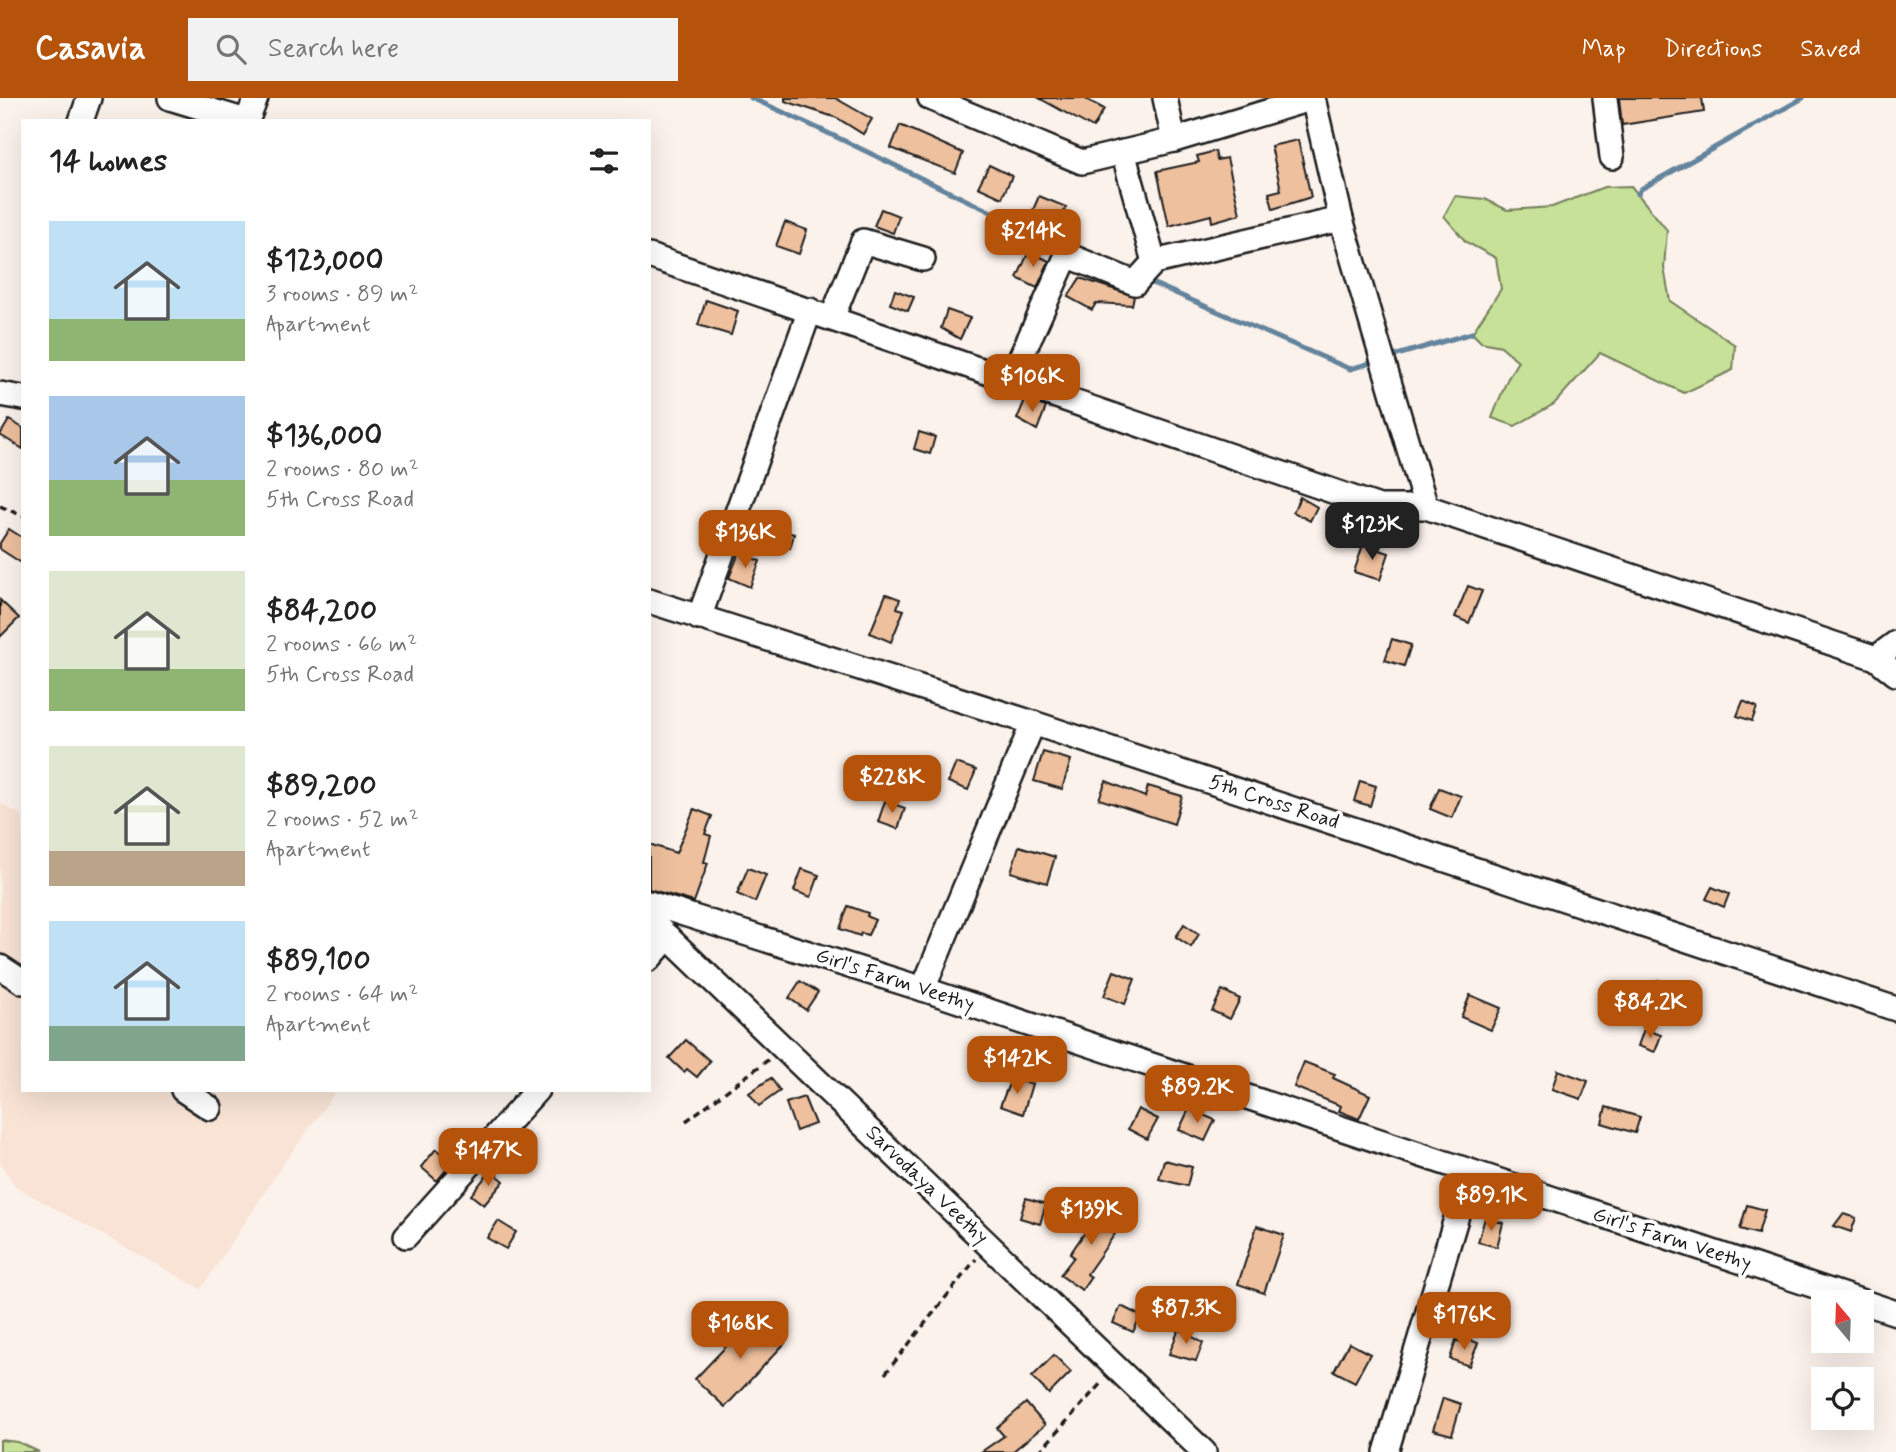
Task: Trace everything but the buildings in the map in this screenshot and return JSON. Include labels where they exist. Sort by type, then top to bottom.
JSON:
[{"type":"street","points":[[82,119],[89,98]]},
{"type":"street","points":[[170,98],[240,119]]},
{"type":"street","points":[[248,119],[256,98]]},
{"type":"street","points":[[930,98],[1082,162],[1174,140],[1313,98],[1341,219],[1426,507]]},
{"type":"street","points":[[1165,98],[1174,140]]},
{"type":"street","points":[[1605,98],[1612,157]]},
{"type":"street","points":[[1123,152],[1154,262]]},
{"type":"street","points":[[1011,379],[1067,255],[1135,282],[1154,262],[1341,219]]},
{"type":"street","points":[[699,618],[821,314],[863,241],[923,259]]},
{"type":"street","points":[[651,257],[1379,507],[1426,507],[1875,658],[1896,674]]},
{"type":"street","name":"5th Cross Road","points":[[651,602],[1033,723],[1896,1009]]},
{"type":"street","points":[[1875,658],[1896,643]]},
{"type":"street","points":[[923,989],[1033,723]]},
{"type":"street","name":"Girl's Farm Veethy","points":[[651,904],[923,989],[1896,1313]]},
{"type":"street","name":"Sarvodaya Veethy","points":[[651,921],[1204,1452]]},
{"type":"street","points":[[651,957],[668,937]]},
{"type":"street","points":[[0,967],[21,981]]},
{"type":"street","points":[[186,1092],[210,1108]]},
{"type":"street","points":[[406,1236],[535,1092]]},
{"type":"street","points":[[1385,1452],[1470,1172]]},
{"type":"path","points":[[0,506],[21,515]]},
{"type":"path","points":[[686,1121],[784,1048]]},
{"type":"path","points":[[886,1374],[988,1243]]},
{"type":"path","points":[[1039,1452],[1116,1366]]},
{"type":"shaded area","points":[[0,802],[21,816],[21,1092],[336,1092],[286,1160],[201,1289],[16,1187],[0,1163]]},
{"type":"green space","points":[[1631,186],[1667,230],[1664,268],[1670,301],[1735,345],[1733,370],[1684,393],[1600,353],[1554,404],[1515,426],[1492,418],[1507,380],[1518,361],[1501,346],[1481,342],[1472,333],[1501,289],[1496,258],[1466,242],[1444,216],[1455,196],[1485,199],[1507,210],[1552,207],[1604,187]]},
{"type":"green space","points":[[0,1440],[18,1442],[39,1452],[0,1452]]},
{"type":"waterway","points":[[751,98],[1068,247]]},
{"type":"waterway","points":[[1638,194],[1641,189],[1803,98]]},
{"type":"waterway","points":[[1145,280],[1350,369],[1378,361]]},
{"type":"waterway","points":[[1387,358],[1472,333]]}]
